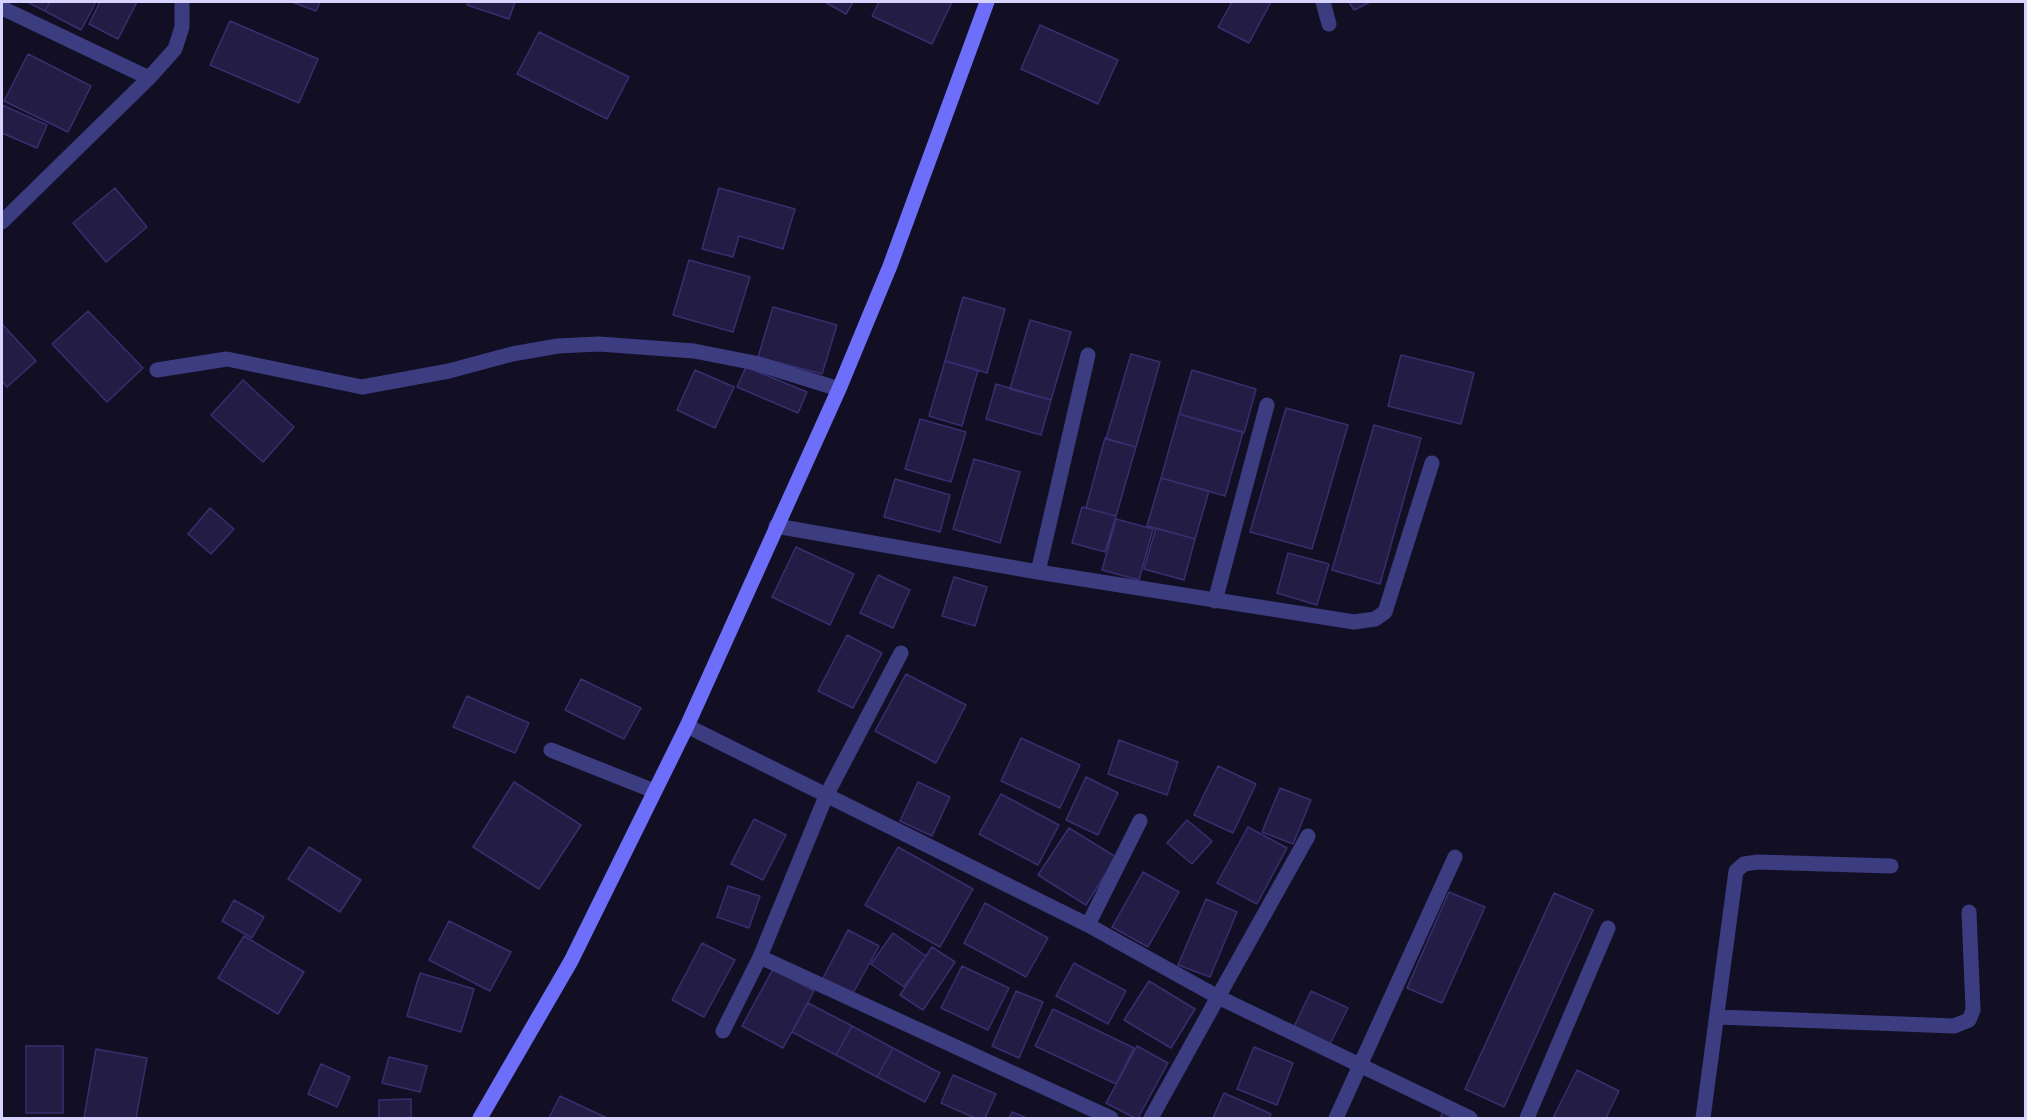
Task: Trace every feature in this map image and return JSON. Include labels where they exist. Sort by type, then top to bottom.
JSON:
[{"type":"street","points":[[2,222],[149,78],[175,49],[182,27],[182,2]]},
{"type":"street","points":[[480,1119],[572,961],[687,726],[839,389],[890,266],[987,2]]},
{"type":"street","points":[[1323,2],[1329,24]]},
{"type":"street","points":[[2,8],[149,78]]},
{"type":"street","points":[[158,370],[226,359],[362,387],[449,371],[512,354],[558,346],[599,344],[694,351],[755,363],[839,389]]},
{"type":"street","points":[[1038,573],[1089,355]]},
{"type":"street","points":[[1215,601],[1267,405]]},
{"type":"street","points":[[776,526],[1038,573],[1354,622],[1375,619],[1385,612],[1432,463]]},
{"type":"street","points":[[723,1031],[760,957],[826,796],[902,653]]},
{"type":"street","points":[[687,726],[1088,925],[1218,997],[1470,1119]]},
{"type":"street","points":[[551,750],[654,791]]},
{"type":"street","points":[[1088,925],[1140,821]]},
{"type":"street","points":[[1151,1119],[1308,836]]},
{"type":"street","points":[[1336,1119],[1455,857]]},
{"type":"street","points":[[1703,1119],[1736,872],[1744,864],[1758,862],[1891,866]]},
{"type":"street","points":[[1717,1017],[1954,1026],[1970,1020],[1973,1010],[1970,912]]},
{"type":"street","points":[[1527,1119],[1608,928]]},
{"type":"street","points":[[760,957],[1111,1119]]},
{"type":"building","points":[[27,2],[50,2],[45,11]]},
{"type":"building","points":[[50,2],[96,2],[81,30],[45,11]]},
{"type":"building","points":[[100,2],[137,2],[118,39],[89,24]]},
{"type":"building","points":[[292,2],[320,2],[316,11]]},
{"type":"building","points":[[468,2],[515,2],[509,19],[467,5]]},
{"type":"building","points":[[825,2],[853,2],[846,14]]},
{"type":"building","points":[[879,2],[952,2],[932,44],[872,16]]},
{"type":"building","points":[[1232,2],[1271,2],[1249,43],[1218,27]]},
{"type":"building","points":[[1349,2],[1370,2],[1354,10]]},
{"type":"building","points":[[230,21],[318,59],[299,103],[210,65]]},
{"type":"building","points":[[1040,25],[1118,60],[1098,104],[1021,69]]},
{"type":"building","points":[[539,32],[629,77],[607,119],[517,74]]},
{"type":"building","points":[[28,54],[91,86],[68,132],[4,101]]},
{"type":"building","points":[[2,105],[47,125],[37,148],[2,133]]},
{"type":"building","points":[[115,188],[147,227],[106,262],[73,223]]},
{"type":"building","points":[[719,188],[795,209],[783,249],[739,236],[733,257],[702,249]]},
{"type":"building","points":[[689,260],[750,277],[733,332],[673,315]]},
{"type":"building","points":[[963,297],[1005,309],[987,373],[945,361]]},
{"type":"building","points":[[773,307],[837,325],[822,374],[758,357]]},
{"type":"building","points":[[88,311],[143,368],[107,402],[52,344]]},
{"type":"building","points":[[1030,320],[1071,332],[1051,400],[1010,389]]},
{"type":"building","points":[[2,324],[36,361],[7,387],[2,381]]},
{"type":"building","points":[[1131,354],[1160,362],[1136,447],[1106,439]]},
{"type":"building","points":[[1401,355],[1474,373],[1461,424],[1388,406]]},
{"type":"building","points":[[945,361],[978,370],[962,426],[929,416]]},
{"type":"building","points":[[746,367],[807,392],[798,413],[737,387]]},
{"type":"building","points":[[695,370],[734,387],[715,428],[677,410]]},
{"type":"building","points":[[1192,370],[1256,389],[1244,433],[1179,414]]},
{"type":"building","points":[[243,380],[294,427],[263,462],[211,415]]},
{"type":"building","points":[[996,384],[1051,400],[1041,435],[986,419]]},
{"type":"building","points":[[1286,408],[1348,425],[1312,549],[1250,532]]},
{"type":"building","points":[[1179,414],[1243,432],[1225,496],[1161,478]]},
{"type":"building","points":[[920,419],[966,432],[951,482],[905,469]]},
{"type":"building","points":[[1374,425],[1421,438],[1380,584],[1332,570]]},
{"type":"building","points":[[1105,438],[1136,447],[1116,516],[1086,508]]},
{"type":"building","points":[[974,459],[1020,472],[1000,543],[953,529]]},
{"type":"building","points":[[1161,478],[1209,491],[1195,539],[1147,526]]},
{"type":"building","points":[[895,479],[950,495],[940,532],[884,517]]},
{"type":"building","points":[[1082,507],[1116,516],[1105,552],[1072,543]]},
{"type":"building","points":[[210,508],[234,529],[211,554],[188,534]]},
{"type":"building","points":[[1116,519],[1153,529],[1139,580],[1102,570]]},
{"type":"building","points":[[1156,528],[1195,539],[1184,580],[1144,569]]},
{"type":"building","points":[[796,547],[854,574],[830,625],[772,597]]},
{"type":"building","points":[[1288,553],[1329,564],[1317,605],[1277,593]]},
{"type":"building","points":[[878,575],[910,590],[893,628],[860,613]]},
{"type":"building","points":[[954,577],[987,587],[975,626],[942,616]]},
{"type":"building","points":[[847,635],[882,653],[853,708],[818,691]]},
{"type":"building","points":[[906,674],[966,705],[936,763],[875,731]]},
{"type":"building","points":[[581,679],[641,708],[624,739],[565,710]]},
{"type":"building","points":[[467,696],[529,723],[515,753],[453,727]]},
{"type":"building","points":[[1021,738],[1080,765],[1060,808],[1001,781]]},
{"type":"building","points":[[1119,740],[1178,762],[1167,795],[1108,774]]},
{"type":"building","points":[[1218,766],[1256,784],[1233,833],[1194,815]]},
{"type":"building","points":[[1086,777],[1118,793],[1098,835],[1066,820]]},
{"type":"building","points":[[514,782],[581,825],[539,889],[473,847]]},
{"type":"building","points":[[918,782],[950,797],[932,836],[900,821]]},
{"type":"building","points":[[1280,788],[1311,800],[1293,844],[1262,832]]},
{"type":"building","points":[[1001,794],[1059,825],[1038,865],[979,834]]},
{"type":"building","points":[[754,819],[786,835],[763,880],[731,864]]},
{"type":"building","points":[[1187,820],[1212,841],[1192,864],[1167,843]]},
{"type":"building","points":[[1248,827],[1287,848],[1257,904],[1217,883]]},
{"type":"building","points":[[1069,828],[1116,857],[1086,905],[1038,875]]},
{"type":"building","points":[[309,847],[361,880],[340,912],[288,879]]},
{"type":"building","points":[[898,847],[973,889],[940,947],[865,905]]},
{"type":"building","points":[[1143,872],[1179,892],[1148,947],[1112,927]]},
{"type":"building","points":[[728,886],[760,896],[749,928],[717,917]]},
{"type":"building","points":[[1449,892],[1485,907],[1442,1003],[1407,988]]},
{"type":"building","points":[[1554,893],[1593,910],[1504,1107],[1465,1089]]},
{"type":"building","points":[[1206,899],[1237,912],[1210,977],[1178,965]]},
{"type":"building","points":[[234,900],[264,917],[252,938],[222,921]]},
{"type":"building","points":[[985,903],[1048,938],[1026,977],[964,943]]},
{"type":"building","points":[[449,921],[511,952],[490,991],[429,960]]},
{"type":"building","points":[[848,930],[879,946],[852,995],[822,980]]},
{"type":"building","points":[[893,933],[926,956],[904,987],[871,964]]},
{"type":"building","points":[[244,936],[304,972],[278,1014],[218,978]]},
{"type":"building","points":[[702,943],[735,960],[704,1017],[672,1000]]},
{"type":"building","points":[[932,947],[955,962],[923,1010],[900,995]]},
{"type":"building","points":[[1074,963],[1126,991],[1108,1024],[1056,996]]},
{"type":"building","points":[[962,966],[1009,988],[988,1030],[941,1008]]},
{"type":"building","points":[[773,969],[814,991],[783,1048],[742,1026]]},
{"type":"building","points":[[420,973],[474,989],[461,1032],[407,1016]]},
{"type":"building","points":[[1149,981],[1195,1009],[1171,1048],[1124,1020]]},
{"type":"building","points":[[1016,991],[1043,1002],[1019,1058],[992,1046]]},
{"type":"building","points":[[1311,991],[1348,1008],[1329,1046],[1293,1029]]},
{"type":"building","points":[[808,1003],[852,1026],[836,1055],[792,1032]]},
{"type":"building","points":[[1053,1009],[1134,1048],[1116,1084],[1035,1046]]},
{"type":"building","points":[[852,1026],[893,1048],[877,1077],[836,1055]]},
{"type":"building","points":[[26,1046],[63,1046],[63,1113],[26,1113]]},
{"type":"building","points":[[1137,1046],[1168,1063],[1138,1118],[1135,1118],[1106,1103]]},
{"type":"building","points":[[1254,1047],[1293,1063],[1277,1105],[1237,1089]]},
{"type":"building","points":[[893,1048],[940,1073],[925,1102],[877,1077]]},
{"type":"building","points":[[96,1049],[147,1058],[136,1118],[84,1118]]},
{"type":"building","points":[[389,1057],[427,1066],[420,1092],[382,1083]]},
{"type":"building","points":[[321,1064],[350,1077],[337,1107],[308,1094]]},
{"type":"building","points":[[1577,1070],[1619,1091],[1606,1118],[1553,1118]]},
{"type":"building","points":[[953,1075],[996,1094],[985,1118],[975,1118],[941,1103]]},
{"type":"building","points":[[1224,1093],[1271,1114],[1269,1118],[1213,1118]]},
{"type":"building","points":[[560,1096],[607,1118],[549,1118]]},
{"type":"building","points":[[411,1099],[411,1118],[379,1118],[379,1100]]},
{"type":"building","points":[[1012,1112],[1027,1118],[1009,1118]]},
{"type":"building","points":[[1443,1112],[1458,1118],[1440,1118]]}]
